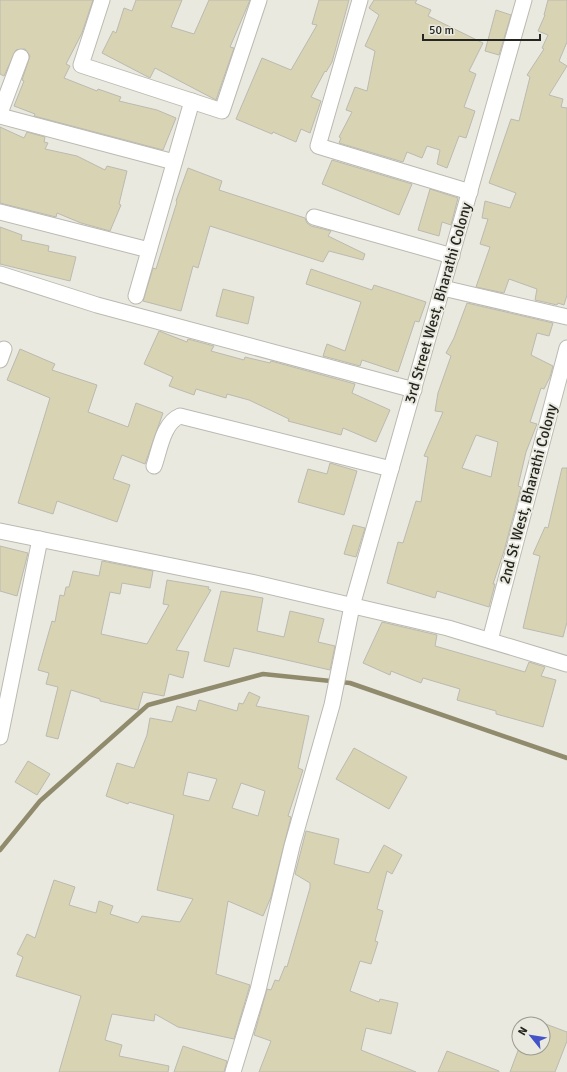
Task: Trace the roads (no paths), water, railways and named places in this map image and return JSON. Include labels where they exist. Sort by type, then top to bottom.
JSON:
[{"type":"street","points":[[102,0],[81,64],[222,111],[259,0]]},
{"type":"street","points":[[360,0],[318,146],[470,192]]},
{"type":"street","name":"3rd Street West, Bharathi Colony","points":[[234,1072],[258,990],[292,846],[332,705],[352,606],[524,0]]},
{"type":"street","points":[[0,113],[21,57]]},
{"type":"street","points":[[136,296],[192,101]]},
{"type":"street","points":[[0,116],[174,162]]},
{"type":"street","points":[[0,212],[149,250]]},
{"type":"street","points":[[314,217],[452,256]]},
{"type":"street","points":[[0,274],[97,305],[414,390]]},
{"type":"street","points":[[443,288],[567,317]]},
{"type":"street","name":"2nd St West, Bharathi Colony","points":[[490,640],[567,348]]},
{"type":"street","points":[[154,466],[166,428],[172,419],[180,416],[391,469]]},
{"type":"street","points":[[0,531],[251,582],[448,628],[567,664]]},
{"type":"street","points":[[0,737],[40,539]]},
{"type":"waterway","points":[[0,850],[40,801],[148,705],[263,674],[350,683],[567,758]]}]
